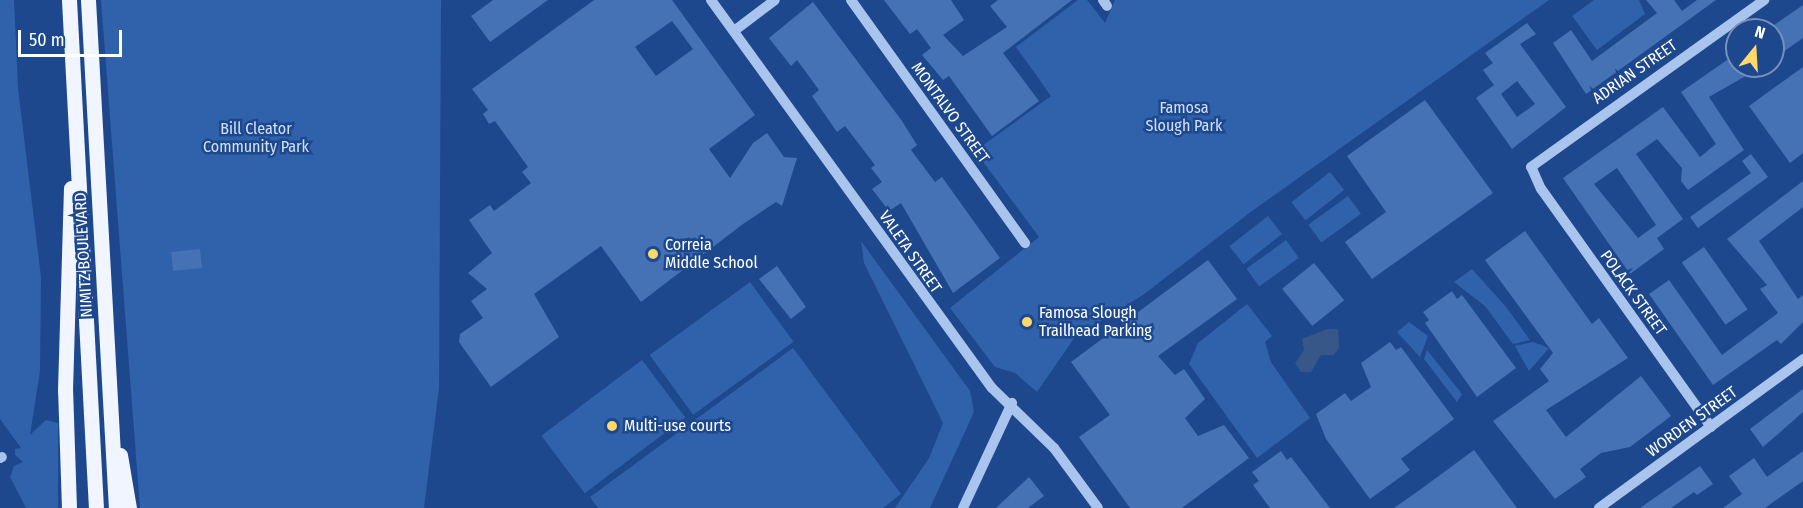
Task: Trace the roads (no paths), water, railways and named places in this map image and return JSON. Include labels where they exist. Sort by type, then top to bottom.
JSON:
[{"type":"main road","name":"NIMITZ BOULEVARD","points":[[69,0],[96,508]]},
{"type":"main road","name":"NIMITZ BOULEVARD","points":[[88,0],[116,508]]},
{"type":"main road","points":[[69,508],[67,272],[75,116]]},
{"type":"main road","points":[[112,426],[129,508]]},
{"type":"street","name":"VALETA STREET","points":[[711,0],[930,307],[992,388],[1012,403],[1098,508]]},
{"type":"street","points":[[734,31],[775,0]]},
{"type":"street","name":"MONTALVO STREET","points":[[851,0],[1025,243]]},
{"type":"street","name":"ADRIAN STREET","points":[[1532,175],[1536,159],[1764,0]]},
{"type":"street","name":"POLACK STREET","points":[[1532,175],[1711,427]]},
{"type":"street","name":"WORDEN STREET","points":[[1599,508],[1803,360]]},
{"type":"street","points":[[963,508],[1012,403]]},
{"type":"place","name":"Correia Middle School","points":[[653,254]]},
{"type":"place","name":"Famosa Slough Trailhead Parking","points":[[1027,322]]},
{"type":"place","name":"Multi-use courts","points":[[612,426]]},
{"type":"park label","name":"Famosa Slough Park","points":[[1184,117]]},
{"type":"park label","name":"Bill Cleator Community Park","points":[[256,138]]}]
